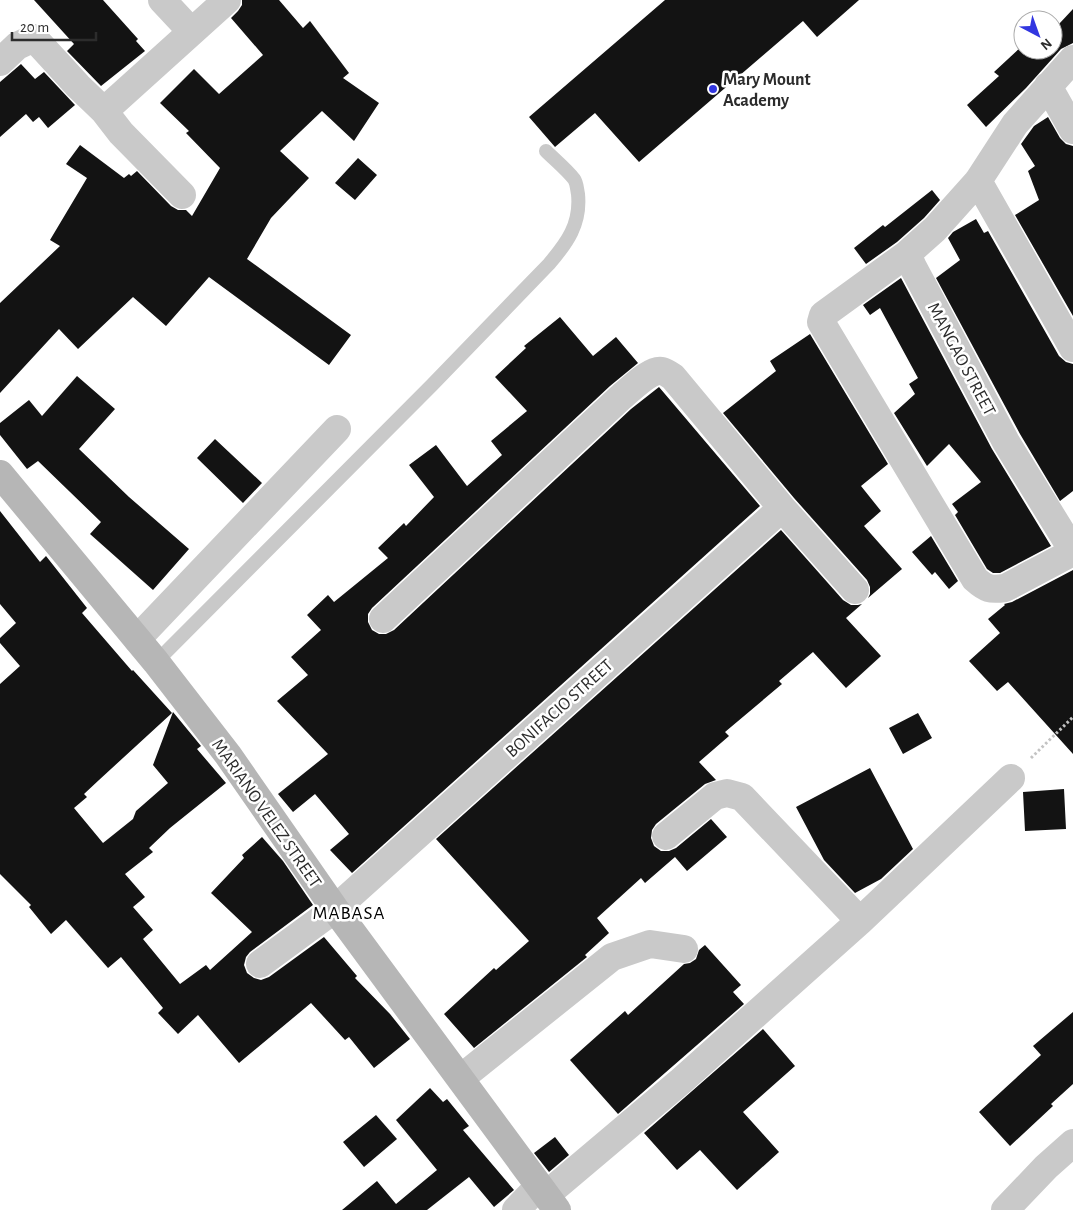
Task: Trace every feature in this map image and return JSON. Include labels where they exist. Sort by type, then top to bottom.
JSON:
[{"type":"street","points":[[162,0],[191,31]]},
{"type":"street","points":[[104,111],[191,31],[228,0]]},
{"type":"street","points":[[0,62],[17,46],[34,38],[182,195]]},
{"type":"street","points":[[1073,59],[1015,124],[978,181],[935,228],[907,254],[823,315],[821,322],[975,579],[984,588],[1005,588],[1073,552]]},
{"type":"street","points":[[1048,86],[1073,130]]},
{"type":"street","points":[[978,181],[1073,348]]},
{"type":"street","name":"MANGAO STREET","points":[[907,254],[1006,442],[1073,552]]},
{"type":"street","points":[[383,619],[621,396],[656,371],[662,371],[673,377],[782,508],[855,590]]},
{"type":"street","points":[[137,639],[337,429]]},
{"type":"street","name":"MARIANO VELEZ STREET","points":[[0,474],[156,662],[228,755],[335,909],[547,1197]]},
{"type":"street","name":"BONIFACIO STREET","points":[[260,964],[335,909],[782,508]]},
{"type":"street","points":[[516,1210],[547,1197],[681,1081],[860,921],[1011,778]]},
{"type":"street","points":[[666,836],[715,796],[727,793],[742,797],[860,921]]},
{"type":"street","points":[[460,1078],[612,957],[650,944],[684,950]]},
{"type":"street","points":[[1006,1210],[1046,1167],[1073,1143]]},
{"type":"lane","points":[[156,662],[432,385],[549,264],[562,248],[574,228],[579,210],[578,193],[575,181],[546,152]]},
{"type":"path","points":[[1011,778],[1073,716]]},
{"type":"building","points":[[34,0],[103,0],[138,39],[136,41],[145,51],[101,86],[67,51],[74,44]]},
{"type":"building","points":[[242,0],[279,0],[303,28],[310,21],[349,73],[343,78],[379,103],[354,141],[322,111],[280,151],[309,178],[271,218],[247,259],[351,335],[329,365],[209,277],[166,326],[133,297],[78,349],[59,329],[0,393],[0,303],[60,246],[50,240],[87,178],[66,164],[80,145],[124,178],[129,174],[131,176],[137,171],[171,206],[178,210],[186,210],[192,216],[220,168],[186,133],[189,131],[160,103],[194,69],[219,94],[263,55],[231,18],[242,5]]},
{"type":"building","points":[[665,0],[859,0],[817,37],[803,21],[639,162],[595,113],[555,147],[529,117]]},
{"type":"building","points":[[1073,9],[1073,43],[1063,48],[1063,20]]},
{"type":"building","points":[[1013,54],[1013,60],[1051,60],[986,127],[967,105],[999,76],[994,72]]},
{"type":"building","points":[[21,64],[35,79],[44,72],[75,105],[48,128],[39,117],[33,122],[26,114],[0,137],[0,82]]},
{"type":"building","points":[[1048,117],[1060,138],[1066,144],[1073,146],[1073,316],[1015,215],[1039,200],[1028,171],[1035,166],[1021,144],[1034,126]]},
{"type":"building","points":[[358,158],[377,175],[355,200],[335,183]]},
{"type":"building","points":[[932,190],[940,200],[924,218],[897,242],[866,264],[854,248],[883,225],[885,227]]},
{"type":"building","points":[[976,219],[984,233],[988,231],[1059,356],[1066,362],[1073,364],[1073,491],[1060,501],[1020,434],[936,278],[960,260],[948,238],[953,232]]},
{"type":"building","points":[[901,278],[992,449],[1051,546],[1000,573],[993,573],[987,569],[955,515],[958,512],[952,504],[981,482],[949,444],[927,466],[894,413],[915,394],[909,384],[918,378],[880,308],[870,315],[863,305]]},
{"type":"building","points":[[560,317],[593,356],[616,337],[638,363],[610,386],[372,608],[368,614],[368,622],[372,630],[379,634],[386,634],[394,630],[631,409],[659,387],[760,506],[352,873],[330,850],[349,834],[315,794],[293,812],[278,794],[328,754],[277,701],[308,675],[291,657],[321,630],[307,615],[328,595],[334,602],[388,558],[378,548],[404,523],[406,526],[434,497],[409,465],[436,445],[467,486],[502,455],[491,441],[527,411],[495,377],[526,348],[524,346]]},
{"type":"building","points":[[810,334],[888,464],[861,486],[881,511],[864,526],[902,569],[868,598],[870,587],[867,580],[794,498],[723,413],[776,371],[770,361]]},
{"type":"building","points":[[77,376],[115,409],[79,449],[129,497],[189,549],[153,590],[90,534],[101,522],[38,461],[27,469],[0,435],[0,423],[29,400],[42,416]]},
{"type":"building","points":[[215,439],[262,483],[243,503],[197,458]]},
{"type":"building","points":[[0,511],[40,562],[46,556],[87,608],[82,613],[132,671],[172,713],[84,794],[87,797],[74,808],[103,843],[133,819],[136,811],[168,783],[153,765],[173,712],[201,746],[197,749],[226,783],[170,828],[149,848],[153,852],[125,874],[145,897],[133,907],[153,930],[143,939],[180,984],[206,965],[210,970],[252,932],[211,893],[244,858],[242,855],[262,837],[283,861],[313,905],[250,952],[246,957],[244,965],[247,973],[261,980],[269,977],[324,937],[357,976],[355,978],[390,1014],[410,1039],[374,1068],[349,1037],[345,1040],[311,1003],[239,1063],[198,1015],[178,1034],[158,1013],[163,1008],[121,957],[108,968],[66,920],[51,934],[29,907],[31,905],[0,874],[0,684],[20,666],[0,643],[0,638],[16,623],[0,604]]},
{"type":"building","points":[[781,530],[843,600],[851,605],[862,604],[846,618],[881,656],[846,688],[813,652],[779,681],[782,684],[725,732],[729,736],[699,762],[716,780],[705,784],[656,824],[652,830],[651,838],[654,846],[661,851],[669,851],[676,848],[711,819],[727,837],[687,871],[675,857],[645,883],[641,878],[597,918],[609,933],[585,955],[587,957],[474,1048],[444,1014],[494,968],[496,970],[529,941],[436,839]]},
{"type":"building","points":[[931,536],[958,581],[949,589],[935,572],[932,575],[912,552]]},
{"type":"building","points":[[1073,570],[1073,754],[1008,682],[997,691],[969,661],[1000,633],[988,619],[1004,604],[1012,602]]},
{"type":"building","points":[[918,713],[932,738],[903,754],[889,728]]},
{"type":"building","points":[[870,768],[913,849],[881,879],[855,893],[824,860],[796,807]]},
{"type":"building","points":[[1064,789],[1066,829],[1025,831],[1023,792]]},
{"type":"building","points":[[705,945],[741,985],[733,992],[744,1004],[618,1114],[570,1060],[625,1011],[628,1015],[684,964],[696,959],[699,950]]},
{"type":"building","points":[[1073,1012],[1073,1084],[1051,1104],[1053,1106],[1010,1146],[979,1112],[1041,1055],[1033,1046]]},
{"type":"building","points":[[763,1029],[795,1066],[743,1112],[779,1152],[737,1190],[700,1150],[677,1170],[644,1133]]},
{"type":"building","points":[[430,1088],[443,1102],[447,1099],[469,1126],[463,1130],[514,1190],[494,1207],[469,1177],[427,1210],[342,1210],[377,1181],[396,1204],[437,1170],[396,1120]]},
{"type":"building","points":[[376,1115],[397,1139],[364,1167],[343,1142]]},
{"type":"building","points":[[555,1137],[569,1155],[549,1172],[534,1153]]},
{"type":"place","name":"Mary Mount Academy","points":[[713,89]]},
{"type":"district","name":"MABASA","points":[[349,912]]}]
